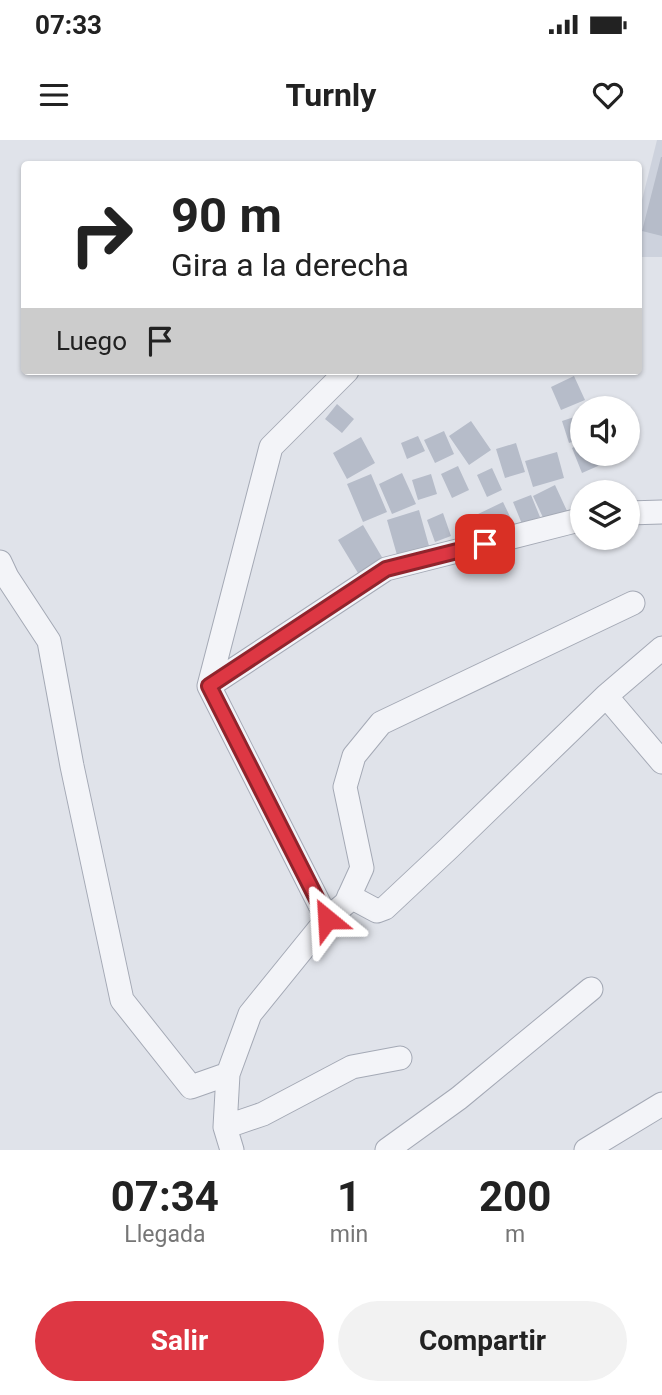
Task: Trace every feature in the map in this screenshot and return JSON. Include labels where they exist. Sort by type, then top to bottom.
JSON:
[{"type":"street","points":[[327,919],[209,686],[271,447],[342,375]]},
{"type":"street","points":[[640,513],[662,512]]},
{"type":"street","points":[[209,686],[386,569],[570,522]]},
{"type":"street","points":[[0,562],[6,578],[49,641],[72,766],[122,1000],[191,1087],[228,1073]]},
{"type":"street","points":[[232,1150],[225,1127],[228,1073],[250,1014],[327,919],[346,903],[362,867],[345,786],[354,756],[381,723],[633,603]]},
{"type":"street","points":[[349,896],[377,911],[385,908],[606,696],[662,648]]},
{"type":"street","points":[[606,696],[662,762]]},
{"type":"street","points":[[387,1150],[459,1098],[591,989]]},
{"type":"street","points":[[225,1127],[263,1114],[352,1067],[400,1058]]},
{"type":"street","points":[[586,1150],[662,1104]]},
{"type":"shaded area","points":[[657,140],[662,140],[662,257],[642,257],[642,200]]},
{"type":"building","points":[[662,157],[662,236],[642,231]]},
{"type":"building","points":[[574,376],[583,396],[570,396],[570,406],[561,410],[551,387]]},
{"type":"building","points":[[337,404],[354,419],[342,433],[325,419]]},
{"type":"building","points":[[570,418],[569,443],[562,421]]},
{"type":"building","points":[[471,421],[491,450],[469,465],[449,436]]},
{"type":"building","points":[[444,431],[454,454],[435,463],[424,440]]},
{"type":"building","points":[[418,436],[425,451],[407,459],[401,443]]},
{"type":"building","points":[[361,437],[375,463],[347,479],[333,453]]},
{"type":"building","points":[[516,443],[525,472],[505,478],[496,449]]},
{"type":"building","points":[[557,452],[564,478],[533,487],[525,461]]},
{"type":"building","points":[[458,466],[469,490],[452,498],[441,474]]},
{"type":"building","points":[[579,466],[598,466],[582,473]]},
{"type":"building","points":[[492,468],[502,490],[487,497],[477,475]]},
{"type":"building","points":[[402,473],[416,504],[392,514],[379,484]]},
{"type":"building","points":[[371,474],[387,512],[363,522],[347,484]]},
{"type":"building","points":[[431,474],[437,494],[418,500],[412,480]]},
{"type":"building","points":[[555,485],[568,513],[546,524],[533,496]]},
{"type":"building","points":[[531,495],[540,517],[522,524],[513,502]]},
{"type":"building","points":[[503,502],[516,529],[489,541],[476,515]]},
{"type":"building","points":[[419,510],[431,553],[399,562],[387,520]]},
{"type":"building","points":[[443,513],[451,536],[435,542],[427,520]]},
{"type":"building","points":[[363,525],[386,564],[361,578],[338,540]]},
{"type":"route","points":[[327,919],[209,686],[386,569],[485,544]]}]
